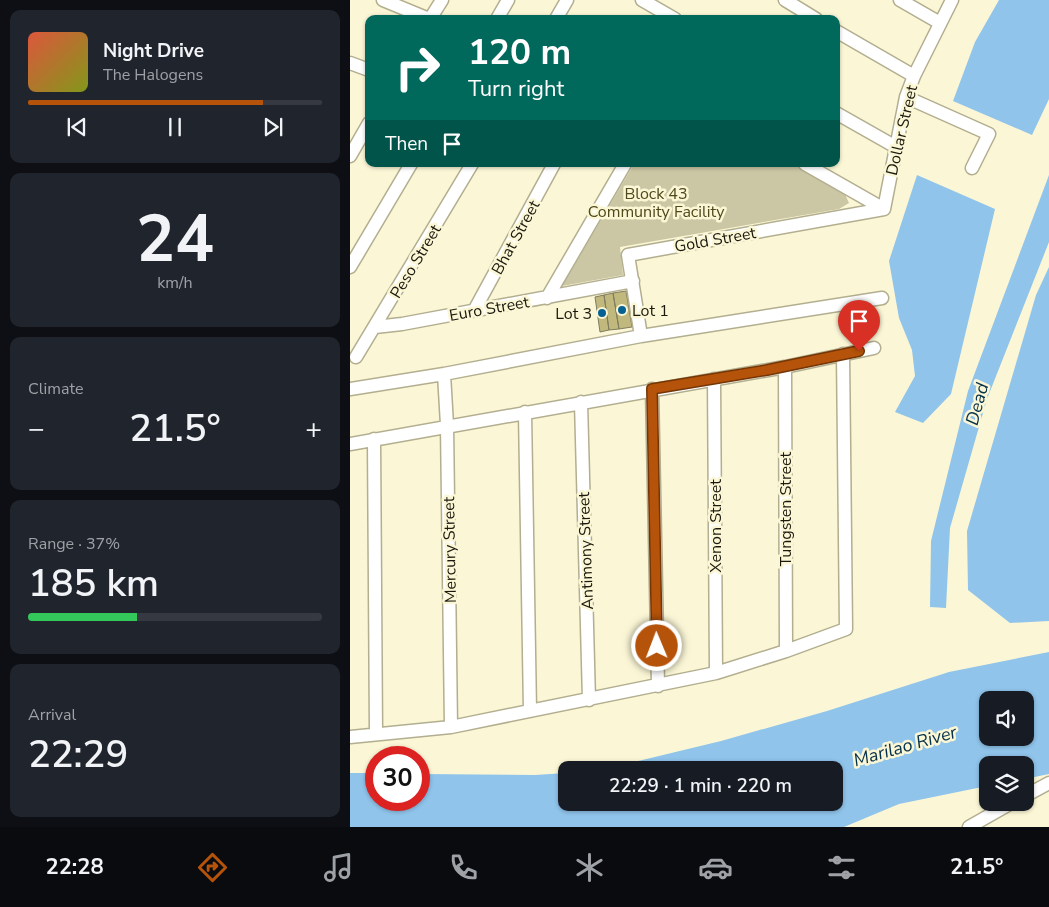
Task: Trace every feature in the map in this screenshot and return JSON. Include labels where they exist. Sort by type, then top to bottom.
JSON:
[{"type":"street","points":[[383,0],[420,15]]},
{"type":"street","points":[[433,15],[442,0]]},
{"type":"street","points":[[499,15],[508,0]]},
{"type":"street","points":[[560,15],[567,0]]},
{"type":"street","points":[[642,0],[667,15]]},
{"type":"street","points":[[785,0],[809,15]]},
{"type":"street","points":[[900,0],[940,23]]},
{"type":"street","name":"Dollar Street","points":[[884,209],[906,97],[914,76],[952,0]]},
{"type":"street","points":[[840,32],[914,76]]},
{"type":"street","points":[[350,63],[365,69]]},
{"type":"street","points":[[906,97],[989,134],[972,168]]},
{"type":"street","points":[[840,115],[896,147]]},
{"type":"street","points":[[352,148],[365,129]]},
{"type":"street","points":[[350,267],[409,167]]},
{"type":"street","name":"Peso Street","points":[[356,357],[470,167]]},
{"type":"street","name":"Bhat Street","points":[[475,309],[552,167]]},
{"type":"street","points":[[547,298],[623,167]]},
{"type":"street","points":[[810,167],[884,209]]},
{"type":"street","name":"Gold Street","points":[[641,336],[628,255],[884,209]]},
{"type":"street","name":"Euro Street","points":[[375,327],[402,324],[633,281]]},
{"type":"street","points":[[350,389],[444,374],[641,336],[882,298]]},
{"type":"street","points":[[350,444],[785,366],[874,348]]},
{"type":"street","points":[[350,737],[451,727],[658,686],[716,673],[786,651],[846,629],[843,354]]},
{"type":"street","name":"Tungsten Street","points":[[785,366],[786,651]]},
{"type":"street","name":"Mercury Street","points":[[444,374],[447,426],[451,727]]},
{"type":"street","name":"Xenon Street","points":[[714,379],[716,673]]},
{"type":"street","points":[[652,389],[658,686]]},
{"type":"street","name":"Antimony Street","points":[[581,402],[589,700]]},
{"type":"street","points":[[525,412],[530,711]]},
{"type":"street","points":[[374,439],[376,734]]},
{"type":"street","points":[[1034,791],[1049,783]]},
{"type":"street","points":[[974,824],[997,811]]},
{"type":"green space","name":"Block 43 Community Facility","points":[[632,167],[799,167],[844,192],[849,203],[839,209],[620,247],[623,275],[562,286]]},
{"type":"water","points":[[999,0],[1049,0],[1049,99],[1032,135],[953,101],[975,42]]},
{"type":"water","points":[[917,175],[995,209],[951,394],[923,423],[895,412],[915,376],[912,350],[899,318],[889,261]]},
{"type":"water","name":"Dead","points":[[1049,175],[1049,242],[987,399],[950,528],[946,608],[930,607],[931,541],[968,391]]},
{"type":"water","points":[[1049,267],[1049,621],[1010,623],[968,590],[967,531],[1036,295]]},
{"type":"water","name":"Marilao River","points":[[1049,652],[1049,774],[1034,777],[1034,756],[979,756],[979,788],[899,804],[844,827],[350,827],[350,773],[365,773],[365,811],[430,811],[430,774],[558,774],[558,811],[843,811],[843,761],[638,761],[721,741],[827,711],[949,672]]},
{"type":"building","name":"Lot 1","points":[[626,291],[632,327],[619,329],[613,293]]},
{"type":"building","points":[[613,293],[619,329],[609,330],[604,295]]},
{"type":"building","name":"Lot 3","points":[[604,295],[609,330],[600,332],[595,297]]},
{"type":"place","name":"Lot 1","points":[[622,310]]},
{"type":"place","name":"Lot 3","points":[[602,313]]},
{"type":"route","points":[[657,646],[652,389],[767,370],[859,351]]}]
